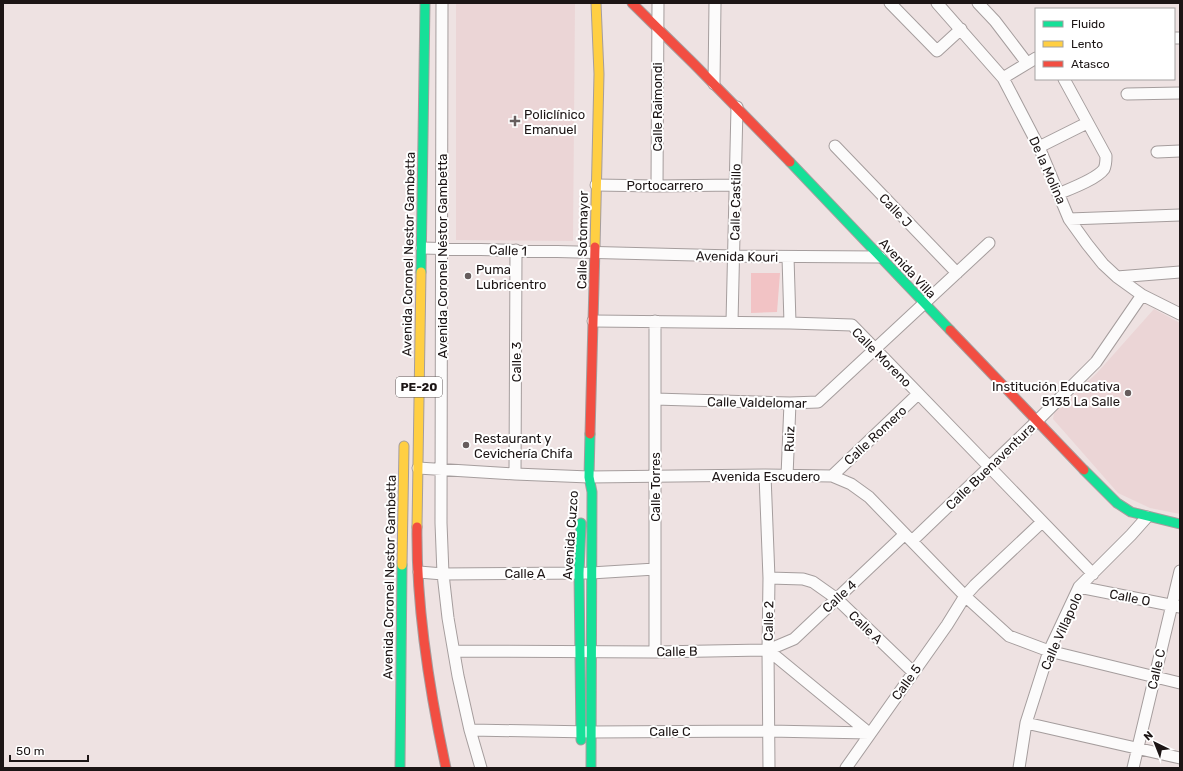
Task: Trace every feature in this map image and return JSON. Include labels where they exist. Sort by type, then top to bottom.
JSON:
[{"type":"main road","name":"Avenida Coronel Nestor Gambetta","points":[[425,3],[417,549],[430,685],[446,768]]},
{"type":"main road","name":"Calle Sotomayor","points":[[589,477],[599,74],[596,3]]},
{"type":"main road","name":"Avenida Villa","points":[[632,3],[737,107],[1036,422],[1116,503],[1131,512],[1146,517],[1180,524]]},
{"type":"main road","name":"Avenida Coronel Nestor Gambetta","points":[[400,768],[400,647],[404,433]]},
{"type":"main road","name":"Avenida Cuzco","points":[[583,499],[583,493],[589,477]]},
{"type":"main road","name":"Avenida Cuzco","points":[[580,746],[586,732],[592,652],[592,492],[589,477]]},
{"type":"main road","name":"Avenida Cuzco","points":[[582,513],[579,573],[580,651],[586,732],[591,768]]},
{"type":"street","name":"Avenida Coronel Néstor Gambetta","points":[[442,3],[441,522],[448,618],[470,730],[481,768]]},
{"type":"street","name":"Calle Raimondi","points":[[657,186],[658,3]]},
{"type":"street","points":[[714,84],[715,3]]},
{"type":"street","points":[[890,3],[937,50],[961,29]]},
{"type":"street","name":"De la Molina","points":[[937,3],[1003,78],[1039,147],[1069,219],[1103,264],[1117,277],[1142,295],[1180,314]]},
{"type":"street","points":[[978,3],[1032,60],[1003,78]]},
{"type":"street","points":[[1058,194],[1076,187],[1099,173],[1104,168],[1106,163],[1106,156],[1086,123],[1064,80]]},
{"type":"street","points":[[1127,94],[1180,93]]},
{"type":"street","name":"Calle Castillo","points":[[732,322],[737,107]]},
{"type":"street","points":[[1039,147],[1086,123]]},
{"type":"street","name":"Calle J","points":[[835,146],[957,273]]},
{"type":"street","points":[[1157,152],[1180,151]]},
{"type":"street","name":"Portocarrero","points":[[596,185],[735,185]]},
{"type":"street","points":[[1069,219],[1180,215]]},
{"type":"street","name":"Calle Valdelomar","points":[[655,399],[790,403],[818,402],[989,243]]},
{"type":"street","name":"Calle 1","points":[[422,248],[595,253]]},
{"type":"street","name":"Calle 3","points":[[515,474],[516,250]]},
{"type":"street","name":"Avenida Kouri","points":[[595,253],[788,257],[880,257]]},
{"type":"street","points":[[788,257],[790,323]]},
{"type":"street","points":[[1117,277],[1180,272]]},
{"type":"street","name":"Calle Buenaventura","points":[[908,538],[989,467],[1096,362],[1142,295]]},
{"type":"street","name":"Calle Moreno","points":[[593,321],[852,325],[1093,574]]},
{"type":"street","name":"Calle Torres","points":[[655,321],[655,652]]},
{"type":"street","name":"Calle Romero","points":[[832,476],[918,394]]},
{"type":"street","name":"Ruiz","points":[[787,476],[790,403]]},
{"type":"street","name":"Avenida Escudero","points":[[418,468],[589,477],[766,475],[832,476],[851,484],[869,497],[965,596],[1009,636],[1049,651],[1180,683]]},
{"type":"street","name":"Calle 2","points":[[766,475],[769,578],[769,768]]},
{"type":"street","name":"Calle Villapolo","points":[[1019,768],[1026,724],[1049,651],[1080,587],[1131,536],[1146,517]]},
{"type":"street","name":"Calle 5","points":[[846,768],[869,733],[947,625],[965,596],[1042,522]]},
{"type":"street","name":"Calle 4","points":[[768,650],[794,638],[908,538]]},
{"type":"street","name":"Calle A","points":[[419,572],[444,574],[591,573],[655,569]]},
{"type":"street","name":"Calle C","points":[[1133,768],[1154,677],[1176,606],[1180,571]]},
{"type":"street","name":"Calle A","points":[[769,578],[803,579],[813,582],[837,599],[913,672]]},
{"type":"street","name":"Calle O","points":[[1080,587],[1176,606]]},
{"type":"street","points":[[768,650],[869,733]]},
{"type":"street","name":"Calle B","points":[[455,651],[655,652],[768,650]]},
{"type":"street","points":[[1026,724],[1180,758]]},
{"type":"street","name":"Calle C","points":[[470,730],[586,732],[769,731],[869,733]]},
{"type":"shaded area","name":"Policlínico Emanuel","points":[[456,3],[575,3],[573,241],[456,240]]},
{"type":"shaded area","points":[[751,273],[780,273],[777,312],[751,313]]},
{"type":"shaded area","name":"Institución Educativa 5135 La Salle","points":[[1154,309],[1180,323],[1180,514],[1150,508],[1118,493],[1053,419],[1054,413],[1097,373]]},
{"type":"traffic: fast","points":[[421,272],[425,3]]},
{"type":"traffic: fast","points":[[790,162],[950,330]]},
{"type":"traffic: fast","points":[[590,434],[589,477],[592,492],[591,768]]},
{"type":"traffic: fast","points":[[1084,470],[1117,503],[1131,512],[1180,524]]},
{"type":"traffic: fast","points":[[581,523],[579,573],[581,740]]},
{"type":"traffic: fast","points":[[400,768],[402,565]]},
{"type":"traffic: slow","points":[[595,247],[599,74],[596,3]]},
{"type":"traffic: slow","points":[[417,527],[421,272]]},
{"type":"traffic: slow","points":[[402,565],[404,446]]},
{"type":"traffic: jam","points":[[632,3],[790,162]]},
{"type":"traffic: jam","points":[[590,434],[595,247]]},
{"type":"traffic: jam","points":[[950,330],[1084,470]]},
{"type":"traffic: jam","points":[[417,527],[417,557],[421,618],[429,678],[446,768]]},
{"type":"place","name":"Policlínico Emanuel","points":[[515,121]]},
{"type":"place","name":"Puma Lubricentro","points":[[468,276]]},
{"type":"place","name":"Institución Educativa 5135 La Salle","points":[[1128,393]]},
{"type":"place","name":"Restaurant y Cevichería Chifa","points":[[466,445]]}]
